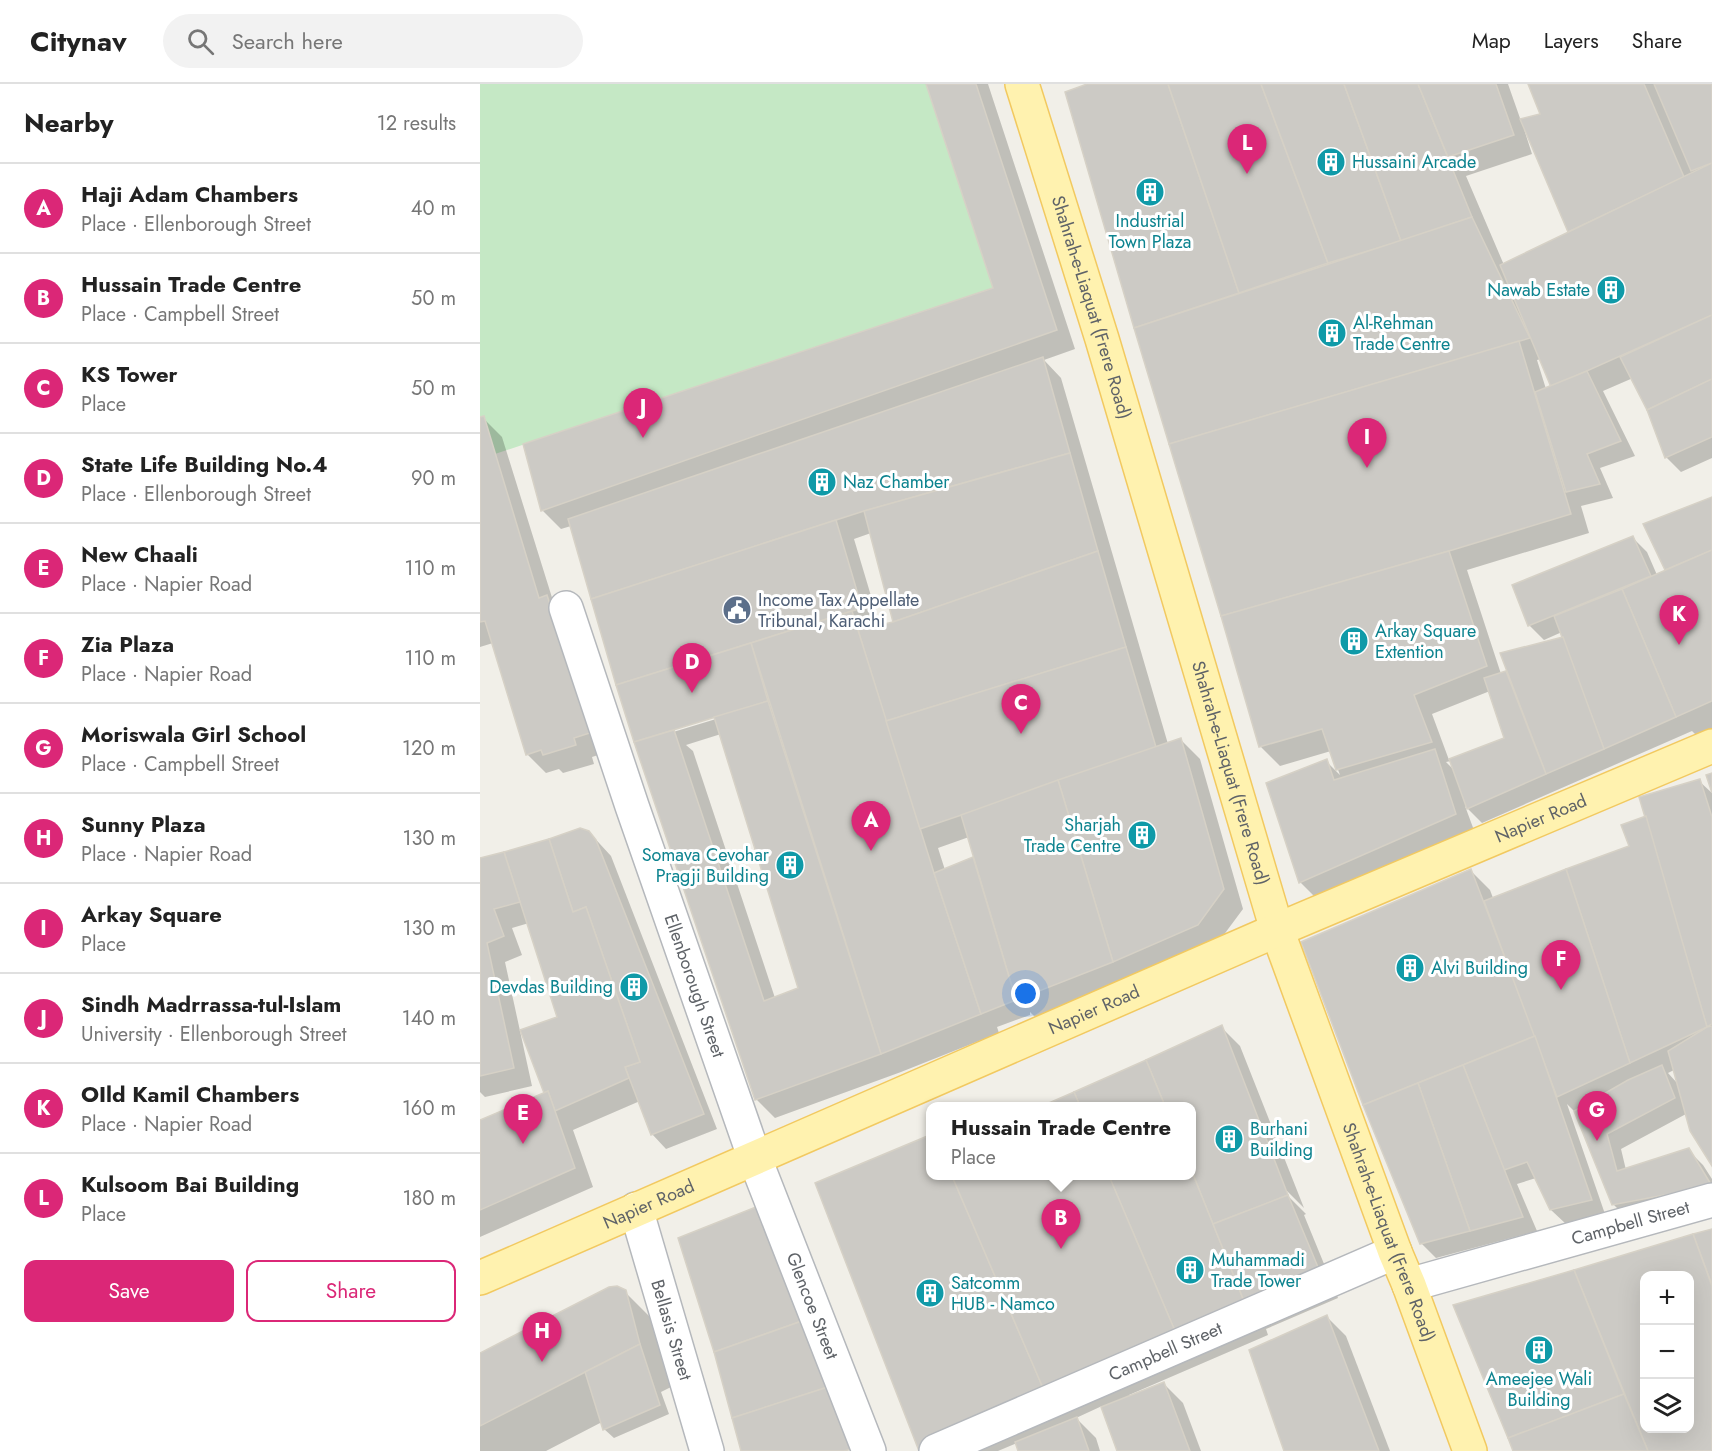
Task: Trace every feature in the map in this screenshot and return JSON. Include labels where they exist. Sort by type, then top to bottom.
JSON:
[{"type":"main road","name":"Shahrah-e-Liaquat (Frere Road)","points":[[1022,84],[1102,339],[1277,930],[1470,1451]]},
{"type":"main road","name":"Napier Road","points":[[480,1278],[1277,930],[1712,746]]},
{"type":"street","name":"Ellenborough Street","points":[[566,608],[632,806],[755,1159]]},
{"type":"street","name":"Glencoe Street","points":[[755,1159],[869,1451]]},
{"type":"street","name":"Campbell Street","points":[[1409,1285],[1712,1200]]},
{"type":"street","name":"Bellasis Street","points":[[636,1209],[707,1451]]},
{"type":"street","name":"Campbell Street","points":[[936,1451],[1395,1252]]},
{"type":"green space","points":[[480,84],[926,84],[993,288],[495,454],[484,416],[480,416]]},
{"type":"building","points":[[926,84],[976,84],[1057,330],[541,511],[523,444],[993,288]]},
{"type":"building","name":"Industrial Town Plaza","points":[[1087,84],[1168,84],[1239,293],[1134,328],[1065,92]]},
{"type":"building","points":[[1168,84],[1261,84],[1328,263],[1239,293]]},
{"type":"building","name":"Hussaini Arcade","points":[[1261,84],[1344,84],[1401,241],[1328,263]]},
{"type":"building","points":[[1344,84],[1418,84],[1472,217],[1401,241]]},
{"type":"building","points":[[1418,84],[1496,84],[1514,135],[1448,157]]},
{"type":"building","points":[[1528,84],[1644,84],[1684,177],[1568,232],[1520,119],[1540,114]]},
{"type":"building","points":[[1654,84],[1712,84],[1712,163],[1691,171]]},
{"type":"building","name":"Nawab Estate","points":[[1712,163],[1712,315],[1551,387],[1500,265]]},
{"type":"building","name":"Al-Rehman Trade Centre","points":[[1472,217],[1530,338],[1169,444],[1134,328]]},
{"type":"building","points":[[1712,315],[1712,379],[1647,410],[1620,357]]},
{"type":"building","points":[[1519,341],[1571,514],[1221,616],[1169,444]]},
{"type":"building","name":"Naz Chamber","points":[[1043,357],[1070,453],[864,511],[591,599],[568,519]]},
{"type":"building","points":[[1587,371],[1621,441],[1587,454],[1600,484],[1566,492],[1535,392]]},
{"type":"building","points":[[1712,379],[1712,437],[1665,458],[1647,410]]},
{"type":"building","points":[[484,416],[539,598],[547,595],[558,630],[599,730],[574,738],[576,745],[543,755],[541,750],[526,755],[485,621],[480,622],[480,417]]},
{"type":"building","points":[[1070,453],[1098,551],[893,622],[864,511]]},
{"type":"building","points":[[1712,497],[1712,550],[1665,570],[1643,524]]},
{"type":"building","points":[[836,520],[862,608],[616,685],[591,599]]},
{"type":"building","points":[[1633,536],[1651,576],[1528,626],[1512,585]]},
{"type":"building","points":[[1712,550],[1712,701],[1676,717],[1622,589]]},
{"type":"building","points":[[1098,551],[1126,647],[886,721],[858,630],[893,622]]},
{"type":"building","name":"Arkay Square Extention","points":[[1449,551],[1487,666],[1414,695],[1432,742],[1336,770],[1322,729],[1259,747],[1221,616]]},
{"type":"building","points":[[1622,589],[1676,717],[1604,749],[1554,616]]},
{"type":"building","points":[[852,611],[981,1014],[881,1054],[751,643]]},
{"type":"building","points":[[1563,637],[1604,749],[1546,774],[1500,653]]},
{"type":"building","points":[[751,643],[768,701],[634,742],[616,685]]},
{"type":"building","points":[[1126,647],[1156,747],[920,829],[886,721]]},
{"type":"building","points":[[1506,671],[1546,774],[1467,809],[1449,759],[1504,738],[1484,678]]},
{"type":"building","name":"Somava Cevohar Pragji Building","points":[[768,701],[881,1054],[755,1100],[634,742],[674,730],[764,1001],[798,988],[714,717]]},
{"type":"building","name":"Sharjah Trade Centre","points":[[1181,738],[1224,889],[1198,925],[1113,962],[1058,780]]},
{"type":"building","points":[[1435,749],[1456,814],[1299,883],[1266,783],[1327,759],[1334,780]]},
{"type":"building","points":[[1712,773],[1712,793],[1706,775]]},
{"type":"building","points":[[1700,779],[1712,817],[1712,1024],[1707,1027],[1639,797]]},
{"type":"building","points":[[1058,780],[1113,962],[1016,1000],[961,815]]},
{"type":"building","points":[[1646,816],[1707,1027],[1630,1063],[1566,869],[1629,846],[1621,825]]},
{"type":"building","name":"Devdas Building","points":[[580,828],[589,831],[596,840],[704,1114],[651,1135],[625,1067],[640,1062],[586,907],[573,912],[549,839]]},
{"type":"building","points":[[549,839],[573,912],[586,907],[640,1062],[625,1067],[629,1078],[555,1111],[548,1091],[544,1093],[520,1030],[557,1017],[504,852]]},
{"type":"building","points":[[504,852],[520,902],[494,909],[504,936],[487,943],[514,1068],[480,1076],[480,858]]},
{"type":"building","points":[[973,857],[1016,1000],[981,1014],[934,873]]},
{"type":"building","name":"Alvi Building","points":[[1471,869],[1535,1036],[1363,1105],[1301,942]]},
{"type":"building","points":[[1566,869],[1630,1063],[1557,1097],[1484,901]]},
{"type":"building","name":"Burhani Building","points":[[1222,1025],[1288,1195],[1213,1224],[1195,1180],[1196,1102],[1163,1102],[1146,1060]]},
{"type":"building","points":[[1712,1026],[1712,1166],[1690,1131],[1668,1051]]},
{"type":"building","points":[[1535,1036],[1592,1200],[1550,1210],[1527,1162],[1504,1170],[1463,1065]]},
{"type":"building","points":[[1146,1060],[1163,1102],[1078,1102],[1074,1092]]},
{"type":"building","points":[[1463,1065],[1523,1217],[1470,1231],[1418,1083]]},
{"type":"building","points":[[1662,1065],[1675,1098],[1607,1134],[1617,1171],[1689,1148],[1712,1186],[1612,1205],[1574,1111],[1628,1080]]},
{"type":"building","points":[[1418,1083],[1470,1231],[1420,1244],[1363,1105]]},
{"type":"building","points":[[548,1091],[575,1168],[480,1210],[480,1120]]},
{"type":"building","points":[[1074,1092],[1078,1102],[1051,1102]]},
{"type":"building","name":"Satcomm HUB - Namco","points":[[926,1137],[926,1180],[954,1180],[1049,1402],[936,1451],[919,1451],[815,1183]]},
{"type":"building","points":[[954,1180],[1111,1180],[1181,1345],[1049,1402]]},
{"type":"building","name":"Muhammadi Trade Tower","points":[[1111,1180],[1195,1180],[1250,1316],[1181,1345]]},
{"type":"building","points":[[1288,1195],[1325,1284],[1250,1316],[1213,1224]]},
{"type":"building","points":[[761,1205],[802,1321],[714,1352],[678,1238]]},
{"type":"building","points":[[1712,1229],[1712,1285],[1693,1234]]},
{"type":"building","points":[[1693,1234],[1712,1286],[1712,1451],[1648,1451],[1641,1433],[1694,1433],[1694,1271],[1640,1271],[1640,1431],[1574,1270]]},
{"type":"building","name":"Ameejee Wali Building","points":[[1574,1270],[1624,1394],[1508,1438],[1453,1305]]},
{"type":"building","points":[[617,1286],[626,1290],[640,1344],[480,1426],[480,1353],[609,1287]]},
{"type":"building","points":[[1327,1315],[1379,1451],[1284,1451],[1249,1350]]},
{"type":"building","points":[[802,1321],[828,1387],[732,1418],[714,1352]]},
{"type":"building","points":[[640,1344],[660,1405],[603,1430],[585,1372]]},
{"type":"building","points":[[1164,1382],[1190,1451],[1117,1451],[1101,1407]]},
{"type":"building","points":[[828,1387],[852,1449],[844,1451],[741,1451],[732,1418]]},
{"type":"building","points":[[1624,1394],[1648,1451],[1513,1451],[1508,1438]]},
{"type":"building","points":[[1077,1417],[1089,1451],[1018,1451],[1015,1442]]},
{"type":"place","name":"Hussaini Arcade","points":[[1331,162]]},
{"type":"place","name":"Kulsoom Bai Building","points":[[1247,174]]},
{"type":"place","name":"Industrial Town Plaza","points":[[1150,192]]},
{"type":"place","name":"Nawab Estate","points":[[1611,290]]},
{"type":"place","name":"Al-Rehman Trade Centre","points":[[1332,333]]},
{"type":"place","name":"Sindh Madrrassa-tul-Islam","points":[[643,438]]},
{"type":"place","name":"Arkay Square","points":[[1367,468]]},
{"type":"place","name":"Naz Chamber","points":[[822,482]]},
{"type":"place","name":"Income Tax Appellate Tribunal, Karachi","points":[[737,610]]},
{"type":"place","name":"Arkay Square Extention","points":[[1354,641]]},
{"type":"place","name":"OIld Kamil Chambers","points":[[1679,645]]},
{"type":"place","name":"State Life Building No.4","points":[[692,693]]},
{"type":"place","name":"KS Tower","points":[[1021,734]]},
{"type":"place","name":"Sharjah Trade Centre","points":[[1142,835]]},
{"type":"place","name":"Haji Adam Chambers","points":[[871,851]]},
{"type":"place","name":"Somava Cevohar Pragji Building","points":[[790,865]]},
{"type":"place","name":"Alvi Building","points":[[1410,968]]},
{"type":"place","name":"Devdas Building","points":[[634,987]]},
{"type":"place","name":"Zia Plaza","points":[[1561,990]]},
{"type":"place","name":"Burhani Building","points":[[1229,1139]]},
{"type":"place","name":"Moriswala Girl School","points":[[1597,1141]]},
{"type":"place","name":"New Chaali","points":[[523,1144]]},
{"type":"place","name":"Hussain Trade Centre","points":[[1061,1249]]},
{"type":"place","name":"Muhammadi Trade Tower","points":[[1190,1270]]},
{"type":"place","name":"Satcomm HUB - Namco","points":[[930,1293]]},
{"type":"place","name":"Ameejee Wali Building","points":[[1539,1350]]},
{"type":"place","name":"Sunny Plaza","points":[[542,1362]]}]
